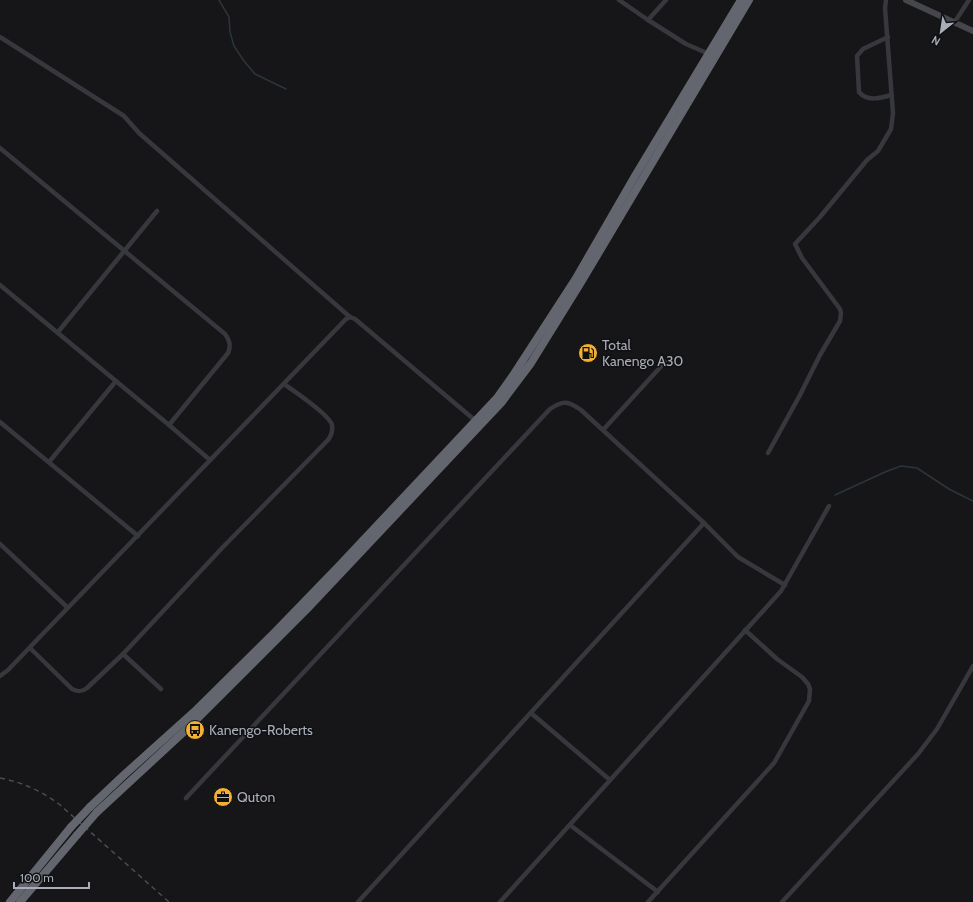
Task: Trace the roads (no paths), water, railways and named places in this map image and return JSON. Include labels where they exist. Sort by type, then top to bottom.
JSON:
[{"type":"highway","points":[[479,423],[506,386],[575,280],[635,176],[741,0]]},
{"type":"highway","points":[[10,902],[71,827],[94,810],[189,727],[307,609],[479,423],[501,404],[554,326],[749,0]]},
{"type":"highway","points":[[20,902],[77,835],[94,810]]},
{"type":"street","points":[[618,0],[686,44],[709,54]]},
{"type":"street","points":[[648,20],[666,0]]},
{"type":"street","points":[[768,454],[841,317],[840,309],[802,258],[795,244],[820,217],[867,160],[878,151],[892,124],[893,113],[885,8],[886,0]]},
{"type":"street","points":[[906,0],[973,31]]},
{"type":"street","points":[[954,23],[969,0]]},
{"type":"street","points":[[0,37],[124,116],[139,133],[350,317],[355,319],[479,423]]},
{"type":"street","points":[[888,37],[863,49],[857,56],[859,92],[862,96],[867,98],[882,98],[892,95]]},
{"type":"street","points":[[0,148],[225,334],[230,343],[228,353],[169,425]]},
{"type":"street","points":[[58,332],[157,211]]},
{"type":"street","points":[[0,285],[210,460]]},
{"type":"street","points":[[0,676],[30,648],[67,607],[138,536],[284,384],[341,322],[350,317]]},
{"type":"street","points":[[602,430],[665,362]]},
{"type":"street","points":[[49,462],[116,381]]},
{"type":"street","points":[[30,648],[72,689],[76,691],[83,691],[87,688],[123,654],[223,547],[328,440],[331,435],[332,426],[327,417],[284,384]]},
{"type":"street","points":[[186,798],[550,409],[563,402],[574,405],[704,523],[738,557],[785,584]]},
{"type":"street","points":[[0,422],[138,536]]},
{"type":"street","points":[[500,902],[781,591],[829,506]]},
{"type":"street","points":[[358,902],[704,523]]},
{"type":"street","points":[[0,544],[67,607]]},
{"type":"street","points":[[648,902],[774,762],[809,701],[810,689],[802,677],[777,659],[745,630]]},
{"type":"street","points":[[123,654],[161,689]]},
{"type":"street","points":[[782,902],[927,744],[973,666]]},
{"type":"street","points":[[531,713],[610,780]]},
{"type":"street","points":[[570,824],[658,892]]},
{"type":"waterway","points":[[219,0],[229,17],[230,32],[234,46],[244,61],[255,74],[286,89]]},
{"type":"waterway","points":[[835,495],[901,466],[917,468],[949,489],[973,501]]},
{"type":"railway","points":[[0,778],[31,788],[59,804],[169,902]]},
{"type":"place","name":"Total Kanengo A30","points":[[588,353]]},
{"type":"place","name":"Kanengo-Roberts","points":[[195,730]]},
{"type":"place","name":"Quton","points":[[223,797]]}]
